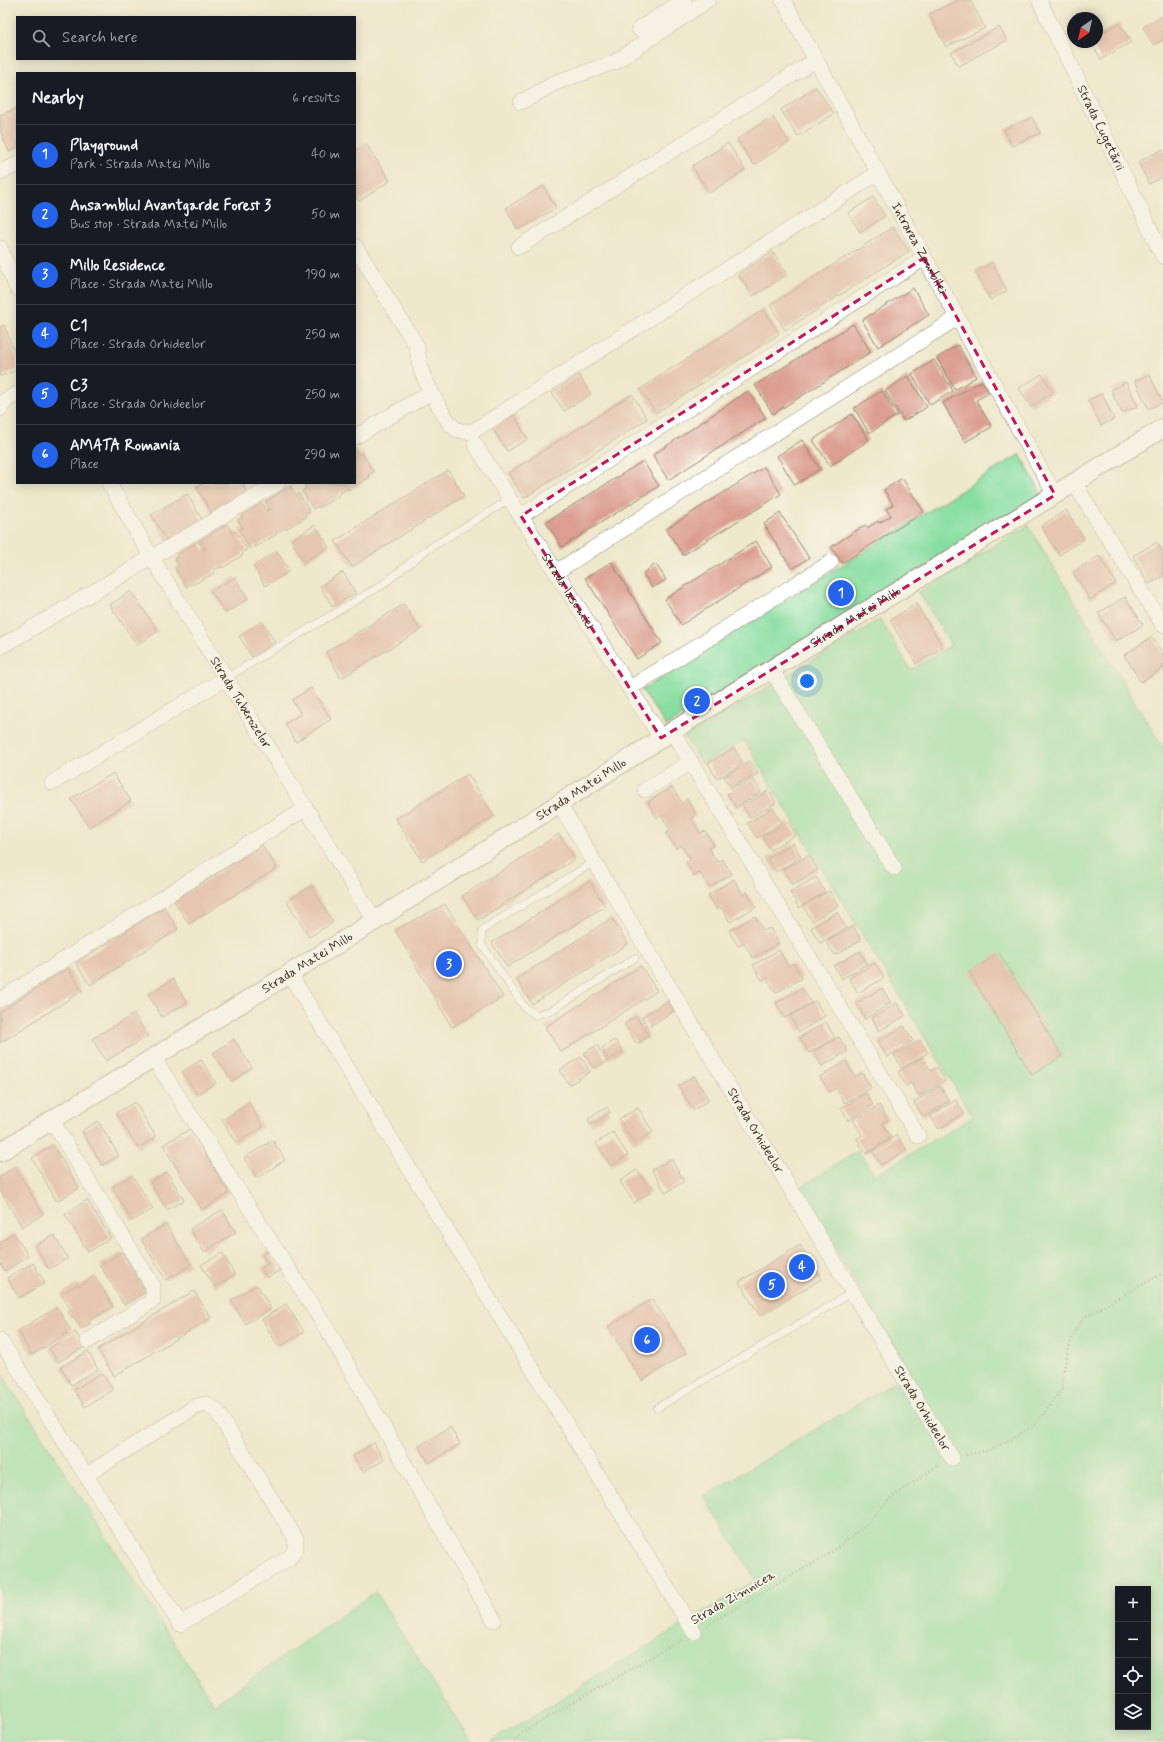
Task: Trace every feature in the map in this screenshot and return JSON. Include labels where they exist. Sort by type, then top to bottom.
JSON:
[{"type":"street","points":[[639,29],[684,0]]},
{"type":"street","points":[[521,102],[557,82],[615,62],[708,0]]},
{"type":"street","name":"Intrarea Zambilei","points":[[784,0],[1054,495]]},
{"type":"street","name":"Strada Cugetării","points":[[1039,0],[1163,256]]},
{"type":"street","points":[[519,247],[816,60]]},
{"type":"street","points":[[0,172],[16,165]]},
{"type":"street","points":[[356,248],[416,345],[420,355],[420,367],[431,392],[452,426],[473,438],[878,173]]},
{"type":"street","points":[[0,248],[16,286]]},
{"type":"street","points":[[521,516],[924,258]]},
{"type":"street","points":[[556,572],[957,318]]},
{"type":"street","points":[[356,436],[431,392]]},
{"type":"street","points":[[0,409],[6,400],[16,395]]},
{"type":"street","name":"Strada Matei Millo","points":[[0,1152],[153,1056],[375,921],[771,669],[1163,428]]},
{"type":"street","name":"Strada Iasomiei","points":[[473,438],[630,688],[691,762],[918,1136]]},
{"type":"street","points":[[1074,483],[1163,625]]},
{"type":"street","name":"Strada Tuberozelor","points":[[110,484],[152,558],[375,921]]},
{"type":"street","points":[[0,647],[276,484]]},
{"type":"street","points":[[630,688],[831,562]]},
{"type":"street","points":[[771,669],[894,868]]},
{"type":"street","points":[[52,783],[226,678]]},
{"type":"street","points":[[646,790],[691,762]]},
{"type":"street","name":"Strada Orhideelor","points":[[559,803],[952,1458]]},
{"type":"street","points":[[0,1000],[306,809]]},
{"type":"street","points":[[288,973],[694,1632]]},
{"type":"street","points":[[153,1056],[330,1334],[494,1620]]},
{"type":"street","points":[[51,1119],[153,1286],[152,1300],[149,1303],[88,1341]]},
{"type":"street","points":[[0,1340],[180,1624],[289,1558],[294,1550],[296,1539],[216,1410],[206,1404],[195,1407],[86,1475]]},
{"type":"lane","points":[[226,678],[382,585],[425,551],[510,499]]},
{"type":"lane","points":[[594,862],[482,930],[482,944],[525,1008],[536,1015],[552,1010],[635,958]]},
{"type":"lane","points":[[657,1408],[853,1292]]},
{"type":"path","name":"Strada Zimnicea","points":[[514,1742],[521,1733],[827,1555],[863,1528],[888,1501],[924,1473],[952,1458],[989,1450],[1017,1436],[1036,1424],[1062,1389],[1064,1368],[1069,1347],[1076,1328],[1086,1316],[1163,1273]]},
{"type":"highlighted area","points":[[924,258],[1055,495],[661,738],[521,516]]},
{"type":"green space","points":[[1020,454],[1042,495],[666,726],[642,690]]},
{"type":"green space","points":[[1028,525],[1163,748],[1163,1742],[490,1742],[756,1580],[704,1496],[910,1373],[799,1188],[858,1151],[875,1175],[973,1117],[744,740],[702,764],[685,737],[880,619],[911,670],[951,645],[919,592]]},
{"type":"green space","points":[[0,1371],[214,1705],[375,1592],[472,1742],[0,1742]]},
{"type":"building","points":[[958,0],[970,0],[985,28],[946,47],[929,14]]},
{"type":"building","points":[[1163,16],[1163,40],[1153,45],[1143,27]]},
{"type":"building","points":[[1119,23],[1131,42],[1101,59],[1095,48],[1103,48],[1103,32]]},
{"type":"building","points":[[999,27],[1007,40],[959,66],[951,53]]},
{"type":"building","points":[[816,87],[834,114],[798,136],[781,110]]},
{"type":"building","points":[[16,108],[16,148],[9,152],[0,130],[0,115]]},
{"type":"building","points":[[772,116],[789,142],[754,165],[737,139]]},
{"type":"building","points":[[1032,117],[1040,133],[1012,146],[1004,129]]},
{"type":"building","points":[[728,143],[745,170],[709,193],[692,166]]},
{"type":"building","points":[[366,144],[390,181],[359,201],[356,196],[356,150]]},
{"type":"building","points":[[1163,149],[1163,177],[1149,184],[1138,162]]},
{"type":"building","points":[[543,186],[556,208],[518,230],[506,208]]},
{"type":"building","points":[[873,197],[885,216],[860,232],[848,213]]},
{"type":"building","points":[[893,227],[909,251],[785,330],[770,305]]},
{"type":"building","points":[[773,252],[787,275],[753,296],[738,274]]},
{"type":"building","points":[[992,262],[1007,291],[990,300],[975,271]]},
{"type":"building","points":[[913,288],[929,315],[878,347],[862,320]]},
{"type":"building","points":[[764,309],[779,334],[656,413],[640,389]]},
{"type":"building","points":[[853,324],[871,352],[773,414],[755,385]]},
{"type":"building","points":[[4,325],[16,355],[16,370],[0,376],[0,327]]},
{"type":"building","points":[[958,345],[976,377],[955,390],[937,358]]},
{"type":"building","points":[[934,360],[953,391],[930,405],[912,374]]},
{"type":"building","points":[[1042,374],[1053,392],[1031,407],[1019,388]]},
{"type":"building","points":[[1149,374],[1163,402],[1149,409],[1135,381]]},
{"type":"building","points":[[579,375],[591,394],[564,411],[552,393]]},
{"type":"building","points":[[908,376],[927,407],[904,421],[885,391]]},
{"type":"building","points":[[982,381],[989,393],[976,400],[992,427],[965,442],[943,403]]},
{"type":"building","points":[[1126,382],[1138,406],[1122,413],[1111,390]]},
{"type":"building","points":[[748,391],[766,418],[668,480],[653,455]]},
{"type":"building","points":[[882,391],[898,415],[869,433],[854,408]]},
{"type":"building","points":[[632,394],[647,419],[524,498],[508,473]]},
{"type":"building","points":[[1102,394],[1114,419],[1101,426],[1088,400]]},
{"type":"building","points":[[852,414],[869,440],[830,466],[813,440]]},
{"type":"building","points":[[514,415],[528,439],[507,451],[492,428]]},
{"type":"building","points":[[802,440],[820,469],[795,485],[777,456]]},
{"type":"building","points":[[356,450],[359,455],[362,453],[374,472],[368,475],[370,477],[349,490],[348,488],[339,493],[340,495],[319,508],[318,506],[313,509],[302,491],[306,488],[304,484],[356,484]]},
{"type":"building","points":[[643,461],[659,486],[562,547],[546,522]]},
{"type":"building","points":[[764,467],[781,494],[683,555],[666,529]]},
{"type":"building","points":[[448,470],[464,496],[352,567],[335,541]]},
{"type":"building","points":[[902,478],[924,512],[842,563],[831,547],[865,525],[867,528],[878,521],[879,523],[891,516],[886,509],[893,505],[884,490]]},
{"type":"building","points":[[202,484],[243,484],[248,494],[213,515],[196,487]]},
{"type":"building","points":[[290,486],[296,495],[299,493],[310,512],[305,515],[306,517],[276,533],[277,534],[256,547],[255,546],[250,549],[239,530],[243,528],[238,520],[242,518],[241,516],[262,503],[267,511],[270,510],[265,502]]},
{"type":"building","points":[[187,494],[203,521],[168,542],[151,515]]},
{"type":"building","points":[[1066,510],[1084,539],[1059,555],[1041,526]]},
{"type":"building","points":[[780,513],[809,558],[792,569],[764,524]]},
{"type":"building","points":[[227,524],[232,533],[236,531],[247,550],[242,553],[243,555],[222,568],[221,566],[213,571],[214,573],[186,587],[175,569],[179,566],[175,559],[179,556],[178,554],[199,541],[204,550],[206,548],[201,540]]},
{"type":"building","points":[[315,525],[329,547],[304,562],[291,540]]},
{"type":"building","points":[[756,541],[772,567],[681,625],[665,599]]},
{"type":"building","points":[[1157,542],[1163,552],[1163,576],[1149,584],[1133,556]]},
{"type":"building","points":[[277,551],[289,571],[265,586],[253,566]]},
{"type":"building","points":[[1099,556],[1116,583],[1090,600],[1073,572]]},
{"type":"building","points":[[611,562],[662,643],[637,659],[585,578]]},
{"type":"building","points":[[656,564],[666,580],[652,588],[643,573]]},
{"type":"building","points":[[343,572],[356,593],[333,607],[320,586]]},
{"type":"building","points":[[235,577],[248,599],[225,613],[211,591]]},
{"type":"building","points":[[131,591],[158,631],[137,645],[110,605]]},
{"type":"building","points":[[1125,597],[1143,625],[1116,641],[1098,613]]},
{"type":"building","points":[[404,604],[420,630],[341,678],[326,652]]},
{"type":"building","points":[[916,604],[943,647],[916,664],[890,620]]},
{"type":"building","points":[[262,621],[275,642],[252,657],[239,636]]},
{"type":"building","points":[[1152,637],[1163,654],[1163,668],[1141,682],[1124,655]]},
{"type":"building","points":[[311,688],[331,719],[296,742],[285,724],[301,714],[292,700]]},
{"type":"building","points":[[734,748],[743,763],[717,779],[708,763]]},
{"type":"building","points":[[750,761],[758,774],[731,788],[724,777]]},
{"type":"building","points":[[113,773],[131,801],[89,827],[71,799]]},
{"type":"building","points":[[468,774],[494,816],[422,861],[396,819]]},
{"type":"building","points":[[753,779],[761,792],[736,808],[727,794]]},
{"type":"building","points":[[672,787],[682,803],[687,799],[696,815],[691,818],[700,833],[705,831],[714,845],[709,848],[717,862],[722,859],[732,874],[709,887],[700,873],[694,876],[686,862],[690,859],[681,845],[676,848],[666,833],[671,831],[661,815],[657,818],[648,802]]},
{"type":"building","points":[[769,790],[776,803],[750,818],[743,806]]},
{"type":"building","points":[[773,808],[782,823],[757,838],[747,823]]},
{"type":"building","points":[[788,822],[796,835],[770,850],[762,837]]},
{"type":"building","points":[[559,834],[575,859],[478,920],[462,896]]},
{"type":"building","points":[[793,843],[801,857],[776,872],[767,859]]},
{"type":"building","points":[[262,845],[277,868],[189,924],[174,901]]},
{"type":"building","points":[[809,855],[818,870],[792,885],[783,870]]},
{"type":"building","points":[[816,877],[825,892],[799,908],[790,892]]},
{"type":"building","points":[[734,879],[743,895],[747,892],[756,907],[730,922],[721,907],[717,910],[708,895]]},
{"type":"building","points":[[589,881],[605,906],[507,967],[492,943]]},
{"type":"building","points":[[311,886],[333,922],[309,937],[287,901]]},
{"type":"building","points":[[829,891],[838,906],[812,921],[803,906]]},
{"type":"building","points":[[445,904],[503,997],[452,1027],[395,930]]},
{"type":"building","points":[[164,907],[178,929],[90,985],[76,963]]},
{"type":"building","points":[[837,912],[846,928],[820,943],[811,928]]},
{"type":"building","points":[[755,916],[764,931],[770,928],[779,943],[753,958],[744,943],[738,946],[729,931]]},
{"type":"building","points":[[612,918],[628,944],[532,1004],[516,979]]},
{"type":"building","points":[[853,926],[861,940],[835,955],[826,942]]},
{"type":"building","points":[[779,950],[788,966],[793,963],[802,978],[776,993],[767,978],[762,980],[753,965]]},
{"type":"building","points":[[860,951],[867,964],[842,979],[834,966]]},
{"type":"building","points":[[999,953],[1062,1056],[1032,1075],[969,972]]},
{"type":"building","points":[[875,963],[884,978],[858,993],[849,978]]},
{"type":"building","points":[[641,966],[657,991],[561,1052],[545,1027]]},
{"type":"building","points":[[68,968],[82,991],[0,1043],[0,1012]]},
{"type":"building","points":[[173,979],[187,1003],[162,1017],[148,994]]},
{"type":"building","points":[[802,988],[811,1003],[785,1018],[776,1003]]},
{"type":"building","points":[[882,988],[891,1003],[865,1019],[856,1003]]},
{"type":"building","points":[[668,1001],[674,1011],[648,1027],[642,1017]]},
{"type":"building","points":[[815,1001],[825,1016],[799,1032],[790,1016]]},
{"type":"building","points":[[897,1003],[905,1016],[879,1031],[872,1018]]},
{"type":"building","points":[[134,1014],[148,1036],[106,1061],[92,1039]]},
{"type":"building","points":[[636,1016],[649,1036],[637,1044],[624,1024]]},
{"type":"building","points":[[826,1022],[835,1038],[809,1053],[800,1038]]},
{"type":"building","points":[[904,1026],[913,1041],[887,1057],[878,1041]]},
{"type":"building","points":[[839,1037],[848,1051],[822,1066],[814,1052]]},
{"type":"building","points":[[234,1039],[252,1068],[232,1081],[213,1053]]},
{"type":"building","points":[[615,1040],[623,1051],[609,1060],[602,1048]]},
{"type":"building","points":[[920,1040],[928,1053],[902,1068],[894,1055]]},
{"type":"building","points":[[597,1045],[607,1061],[594,1069],[584,1053]]},
{"type":"building","points":[[581,1057],[590,1072],[569,1085],[560,1070]]},
{"type":"building","points":[[923,1057],[931,1071],[937,1067],[945,1081],[919,1096],[911,1083],[906,1086],[898,1072]]},
{"type":"building","points":[[201,1060],[216,1083],[197,1094],[182,1072]]},
{"type":"building","points":[[846,1061],[855,1077],[862,1073],[871,1088],[845,1103],[836,1088],[829,1092],[820,1077]]},
{"type":"building","points":[[694,1076],[709,1100],[693,1110],[678,1086]]},
{"type":"building","points":[[940,1086],[949,1101],[923,1117],[914,1102]]},
{"type":"building","points":[[866,1093],[873,1105],[848,1121],[841,1108]]},
{"type":"building","points":[[956,1100],[964,1113],[939,1129],[930,1115]]},
{"type":"building","points":[[135,1102],[156,1137],[138,1148],[116,1113]]},
{"type":"building","points":[[249,1103],[263,1127],[236,1143],[222,1120]]},
{"type":"building","points":[[879,1105],[888,1120],[882,1123],[891,1137],[866,1154],[857,1139],[862,1135],[853,1120]]},
{"type":"building","points":[[607,1107],[610,1113],[591,1125],[588,1119]]},
{"type":"building","points":[[638,1108],[653,1132],[634,1143],[619,1119]]},
{"type":"building","points":[[98,1121],[119,1156],[102,1165],[82,1131]]},
{"type":"building","points":[[190,1129],[229,1193],[202,1210],[163,1145]]},
{"type":"building","points":[[613,1132],[628,1155],[611,1166],[596,1143]]},
{"type":"building","points":[[897,1135],[907,1150],[881,1165],[872,1151]]},
{"type":"building","points":[[273,1140],[285,1160],[257,1178],[244,1158]]},
{"type":"building","points":[[53,1145],[79,1188],[57,1201],[32,1158]]},
{"type":"building","points":[[671,1159],[684,1181],[666,1193],[652,1170]]},
{"type":"building","points":[[15,1167],[43,1214],[22,1227],[0,1190],[0,1176]]},
{"type":"building","points":[[637,1170],[651,1192],[634,1203],[620,1181]]},
{"type":"building","points":[[167,1172],[184,1200],[167,1210],[150,1182]]},
{"type":"building","points":[[132,1175],[153,1209],[132,1221],[112,1187]]},
{"type":"building","points":[[87,1200],[111,1238],[88,1252],[65,1214]]},
{"type":"building","points":[[222,1210],[236,1232],[204,1252],[190,1229]]},
{"type":"building","points":[[166,1224],[191,1265],[166,1280],[141,1239]]},
{"type":"building","points":[[14,1233],[28,1256],[5,1271],[0,1263],[0,1242]]},
{"type":"building","points":[[54,1235],[68,1258],[49,1269],[35,1246]]},
{"type":"building","points":[[800,1245],[821,1279],[760,1316],[739,1282]]},
{"type":"building","points":[[269,1251],[280,1270],[267,1278],[261,1268],[268,1264],[262,1255]]},
{"type":"building","points":[[122,1252],[146,1292],[124,1305],[100,1265]]},
{"type":"building","points":[[222,1253],[235,1275],[215,1287],[201,1265]]},
{"type":"building","points":[[33,1263],[45,1283],[19,1298],[7,1278]]},
{"type":"building","points":[[95,1276],[113,1307],[89,1321],[90,1324],[81,1329],[74,1317],[72,1318],[68,1312],[71,1310],[61,1294],[77,1284],[79,1286]]},
{"type":"building","points":[[257,1285],[271,1309],[245,1324],[231,1300]]},
{"type":"building","points":[[194,1291],[211,1318],[114,1376],[98,1349]]},
{"type":"building","points":[[652,1299],[686,1353],[642,1381],[608,1327]]},
{"type":"building","points":[[286,1304],[304,1332],[279,1347],[262,1319]]},
{"type":"building","points":[[57,1307],[71,1331],[32,1355],[18,1331]]},
{"type":"building","points":[[75,1332],[84,1347],[58,1362],[49,1348]]},
{"type":"building","points":[[88,1351],[98,1369],[71,1385],[61,1367]]},
{"type":"building","points":[[102,1373],[113,1390],[85,1407],[74,1390]]},
{"type":"building","points":[[450,1427],[460,1444],[429,1463],[419,1446]]},
{"type":"building","points":[[374,1443],[384,1460],[363,1472],[353,1456]]},
{"type":"place","name":"Playground","points":[[841,593]]},
{"type":"place","name":"Ansamblul Avantgarde Forest 3","points":[[697,701]]},
{"type":"place","name":"Millo Residence","points":[[449,964]]},
{"type":"place","name":"C1","points":[[802,1267]]},
{"type":"place","name":"C3","points":[[772,1285]]},
{"type":"place","name":"AMATA Romania","points":[[647,1340]]}]
